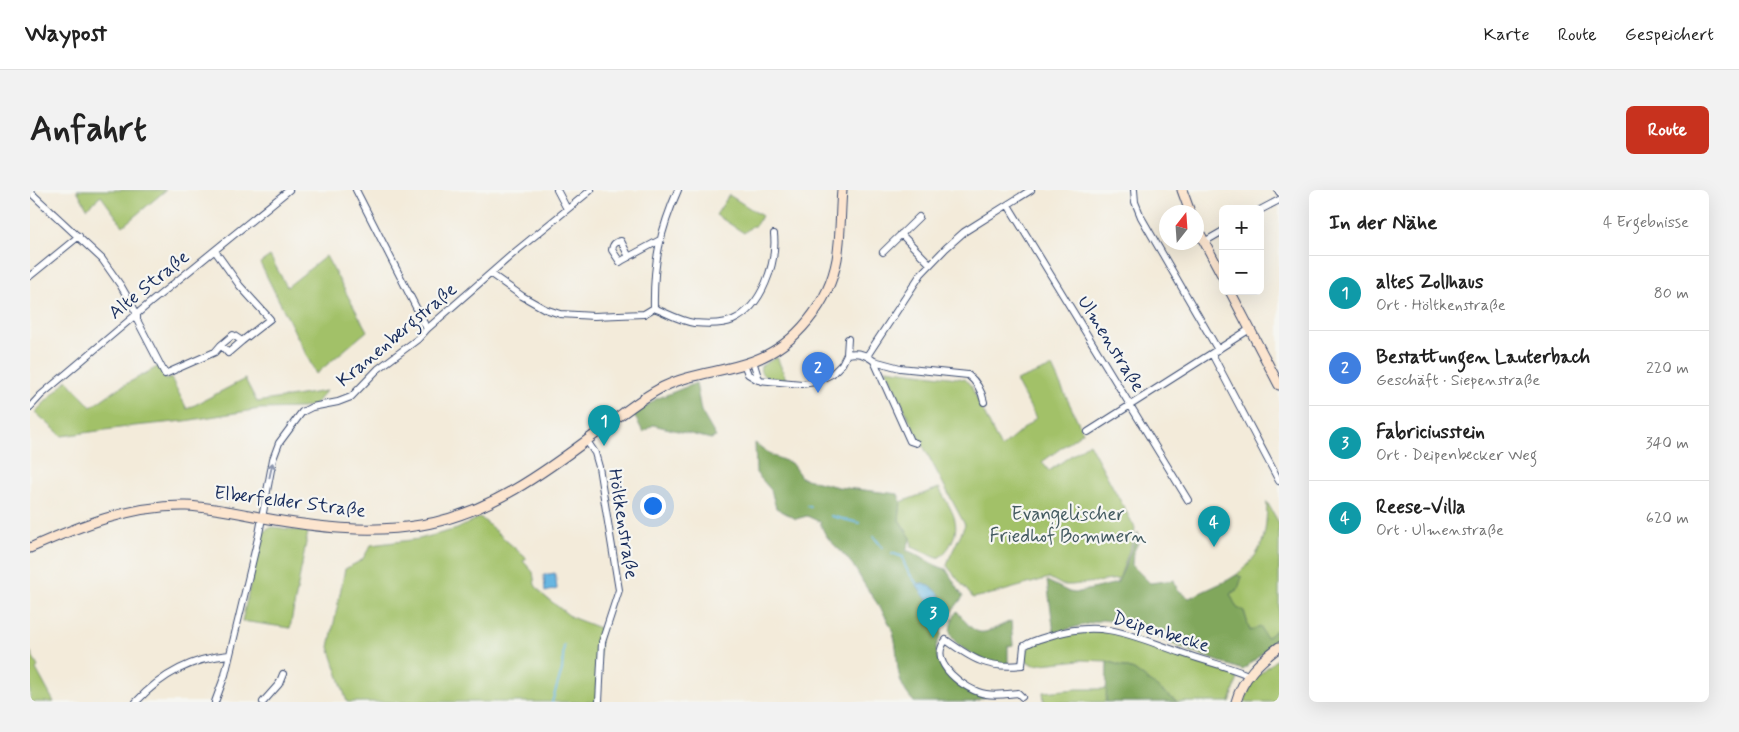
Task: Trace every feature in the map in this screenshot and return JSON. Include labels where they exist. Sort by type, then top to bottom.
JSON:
[{"type":"main road","name":"Elberfelder Straße","points":[[31,546],[94,522],[128,513],[157,509],[185,506],[313,526],[394,528],[422,525],[456,516],[505,495],[587,441],[636,403],[664,386],[748,362],[774,350],[795,334],[814,313],[832,277],[837,259],[842,190]]},
{"type":"main road","points":[[1182,190],[1187,205]]},
{"type":"main road","points":[[1204,242],[1219,269]]},
{"type":"main road","points":[[1232,295],[1279,385]]},
{"type":"main road","points":[[1236,702],[1248,675],[1279,647]]},
{"type":"street","name":"Alte Straße","points":[[30,407],[41,395],[137,314],[289,190]]},
{"type":"street","points":[[356,190],[427,329]]},
{"type":"street","points":[[557,190],[567,209]]},
{"type":"street","name":"Kranenbergstraße","points":[[215,702],[225,675],[277,448],[282,438],[302,412],[312,406],[338,402],[350,396],[378,369],[418,339],[427,329],[591,190]]},
{"type":"street","points":[[654,308],[654,286],[660,240],[667,215],[678,190]]},
{"type":"street","points":[[867,356],[921,274],[930,264],[964,232],[1031,190]]},
{"type":"street","points":[[1134,190],[1135,202],[1140,217],[1215,352],[1279,481]]},
{"type":"street","points":[[30,192],[79,236],[102,259],[115,276],[137,314],[138,320],[165,374],[215,352],[221,344],[233,335],[242,341]]},
{"type":"street","points":[[1264,208],[1279,200]]},
{"type":"street","name":"Ulmenstraße","points":[[1008,205],[1188,500]]},
{"type":"street","points":[[883,252],[919,217]]},
{"type":"street","points":[[1204,242],[1219,233]]},
{"type":"street","points":[[654,308],[688,322],[696,323],[726,322],[737,317],[750,306],[762,290],[771,266],[775,244],[774,234]]},
{"type":"street","points":[[901,234],[930,264]]},
{"type":"street","points":[[30,276],[79,236]]},
{"type":"street","points":[[629,257],[660,240]]},
{"type":"street","points":[[215,251],[240,286],[270,319],[228,352],[221,344]]},
{"type":"street","points":[[492,274],[522,296],[545,309],[560,314],[594,316],[644,314],[654,308]]},
{"type":"street","points":[[1088,432],[1250,329]]},
{"type":"street","points":[[748,362],[748,374],[762,381],[796,384],[815,382],[832,374],[842,364],[847,354],[848,339]]},
{"type":"street","points":[[847,354],[862,354],[874,361],[900,368],[968,375],[978,386],[984,402]]},
{"type":"street","points":[[874,361],[910,441],[916,443]]},
{"type":"street","name":"Höltkenstraße","points":[[587,441],[595,453],[599,467],[619,590],[602,642],[599,702]]},
{"type":"street","name":"Deipenbecke","points":[[1022,697],[1018,693],[992,695],[964,686],[950,673],[941,659],[942,645],[946,640],[981,662],[1010,666],[1022,665],[1024,646],[1031,642],[1071,630],[1106,629],[1129,634],[1248,675]]},
{"type":"street","points":[[136,702],[148,690],[177,670],[204,659],[229,654]]},
{"type":"street","points":[[263,702],[279,684],[282,674]]},
{"type":"green space","points":[[77,190],[166,190],[123,226],[101,196],[87,208]]},
{"type":"green space","points":[[729,195],[762,216],[755,226],[752,226],[744,233],[716,215]]},
{"type":"green space","points":[[270,256],[287,287],[326,256],[367,331],[316,374],[260,263]]},
{"type":"green space","points":[[777,357],[786,379],[765,376],[762,373],[761,366]]},
{"type":"green space","points":[[159,366],[166,380],[171,378],[187,409],[245,379],[257,402],[326,391],[314,405],[302,408],[260,409],[185,421],[62,436],[35,412],[67,380],[91,407],[117,389]]},
{"type":"green space","name":"Evangelischer Friedhof Bommern","points":[[1052,367],[1083,432],[1042,462],[1049,471],[1089,443],[1135,528],[1134,537],[1119,579],[1062,585],[1049,578],[973,598],[947,566],[965,525],[910,421],[886,369],[965,379],[971,386],[1001,448],[1036,418],[1016,381]]},
{"type":"green space","points":[[696,383],[701,411],[716,437],[711,439],[653,425],[643,432],[634,415],[656,399]]},
{"type":"green space","points":[[755,443],[773,456],[791,463],[802,478],[838,487],[898,494],[901,502],[899,520],[911,538],[906,550],[946,569],[963,597],[942,624],[941,636],[936,646],[940,664],[948,675],[961,687],[987,696],[974,702],[914,702],[901,682],[896,644],[884,614],[852,565],[828,538],[820,522],[807,516],[796,519],[776,508],[771,490],[756,473]]},
{"type":"green space","points":[[939,488],[956,524],[949,547],[937,558],[912,547],[911,538],[899,520],[901,502]]},
{"type":"green space","points":[[1267,502],[1279,523],[1279,628],[1266,638],[1250,631],[1244,611],[1237,609],[1230,594],[1238,589],[1241,577],[1236,575],[1253,559],[1262,542],[1266,524]]},
{"type":"green space","points":[[480,517],[527,559],[523,561],[533,572],[535,585],[543,595],[571,617],[602,629],[597,702],[347,702],[329,647],[345,569],[362,560],[371,545],[419,539],[457,529]]},
{"type":"green space","points":[[274,527],[308,532],[290,628],[242,621],[261,536],[268,528]]},
{"type":"green space","points":[[1138,532],[1139,541],[1133,553],[1132,565],[1150,583],[1174,580],[1177,589],[1189,598],[1236,575],[1242,577],[1238,589],[1230,594],[1237,608],[1244,611],[1250,631],[1260,626],[1266,638],[1279,628],[1279,639],[1243,670],[1118,622],[1102,620],[1054,633],[1047,581],[1075,593],[1117,583]]},
{"type":"green space","points":[[957,611],[970,627],[981,632],[986,632],[1011,621],[1013,645],[1008,646],[1008,664],[984,661],[954,640],[950,631]]},
{"type":"green space","points":[[1075,630],[1110,631],[1236,674],[1238,678],[1230,702],[1177,702],[1134,670],[1107,661],[1080,660],[1033,665],[1027,661],[1024,654],[1033,644],[1046,638]]},
{"type":"green space","points":[[30,651],[38,667],[36,669],[54,702],[30,702]]},
{"type":"green space","points":[[1279,657],[1279,702],[1244,702],[1254,679]]},
{"type":"green space","points":[[1107,661],[1134,670],[1177,702],[1106,702]]},
{"type":"green space","points":[[1107,689],[1106,702],[1042,702],[1044,701],[1043,692]]},
{"type":"water","points":[[555,573],[557,589],[545,592],[544,575]]},
{"type":"water","points":[[923,583],[935,590],[941,598],[942,602],[938,621],[918,587],[917,584]]},
{"type":"waterway","points":[[807,506],[811,507]]},
{"type":"waterway","points":[[831,516],[859,523]]},
{"type":"waterway","points":[[874,537],[882,547]]},
{"type":"waterway","points":[[892,553],[903,557],[906,568],[917,584]]},
{"type":"waterway","points":[[936,629],[938,621]]},
{"type":"waterway","points":[[552,702],[562,670],[564,645]]},
{"type":"place","name":"Bestattungen Lauterbach","points":[[818,393]]},
{"type":"place","name":"altes Zollhaus","points":[[604,446]]},
{"type":"place","name":"Reese-Villa","points":[[1214,547]]},
{"type":"place","name":"Fabriciusstein","points":[[933,638]]}]
